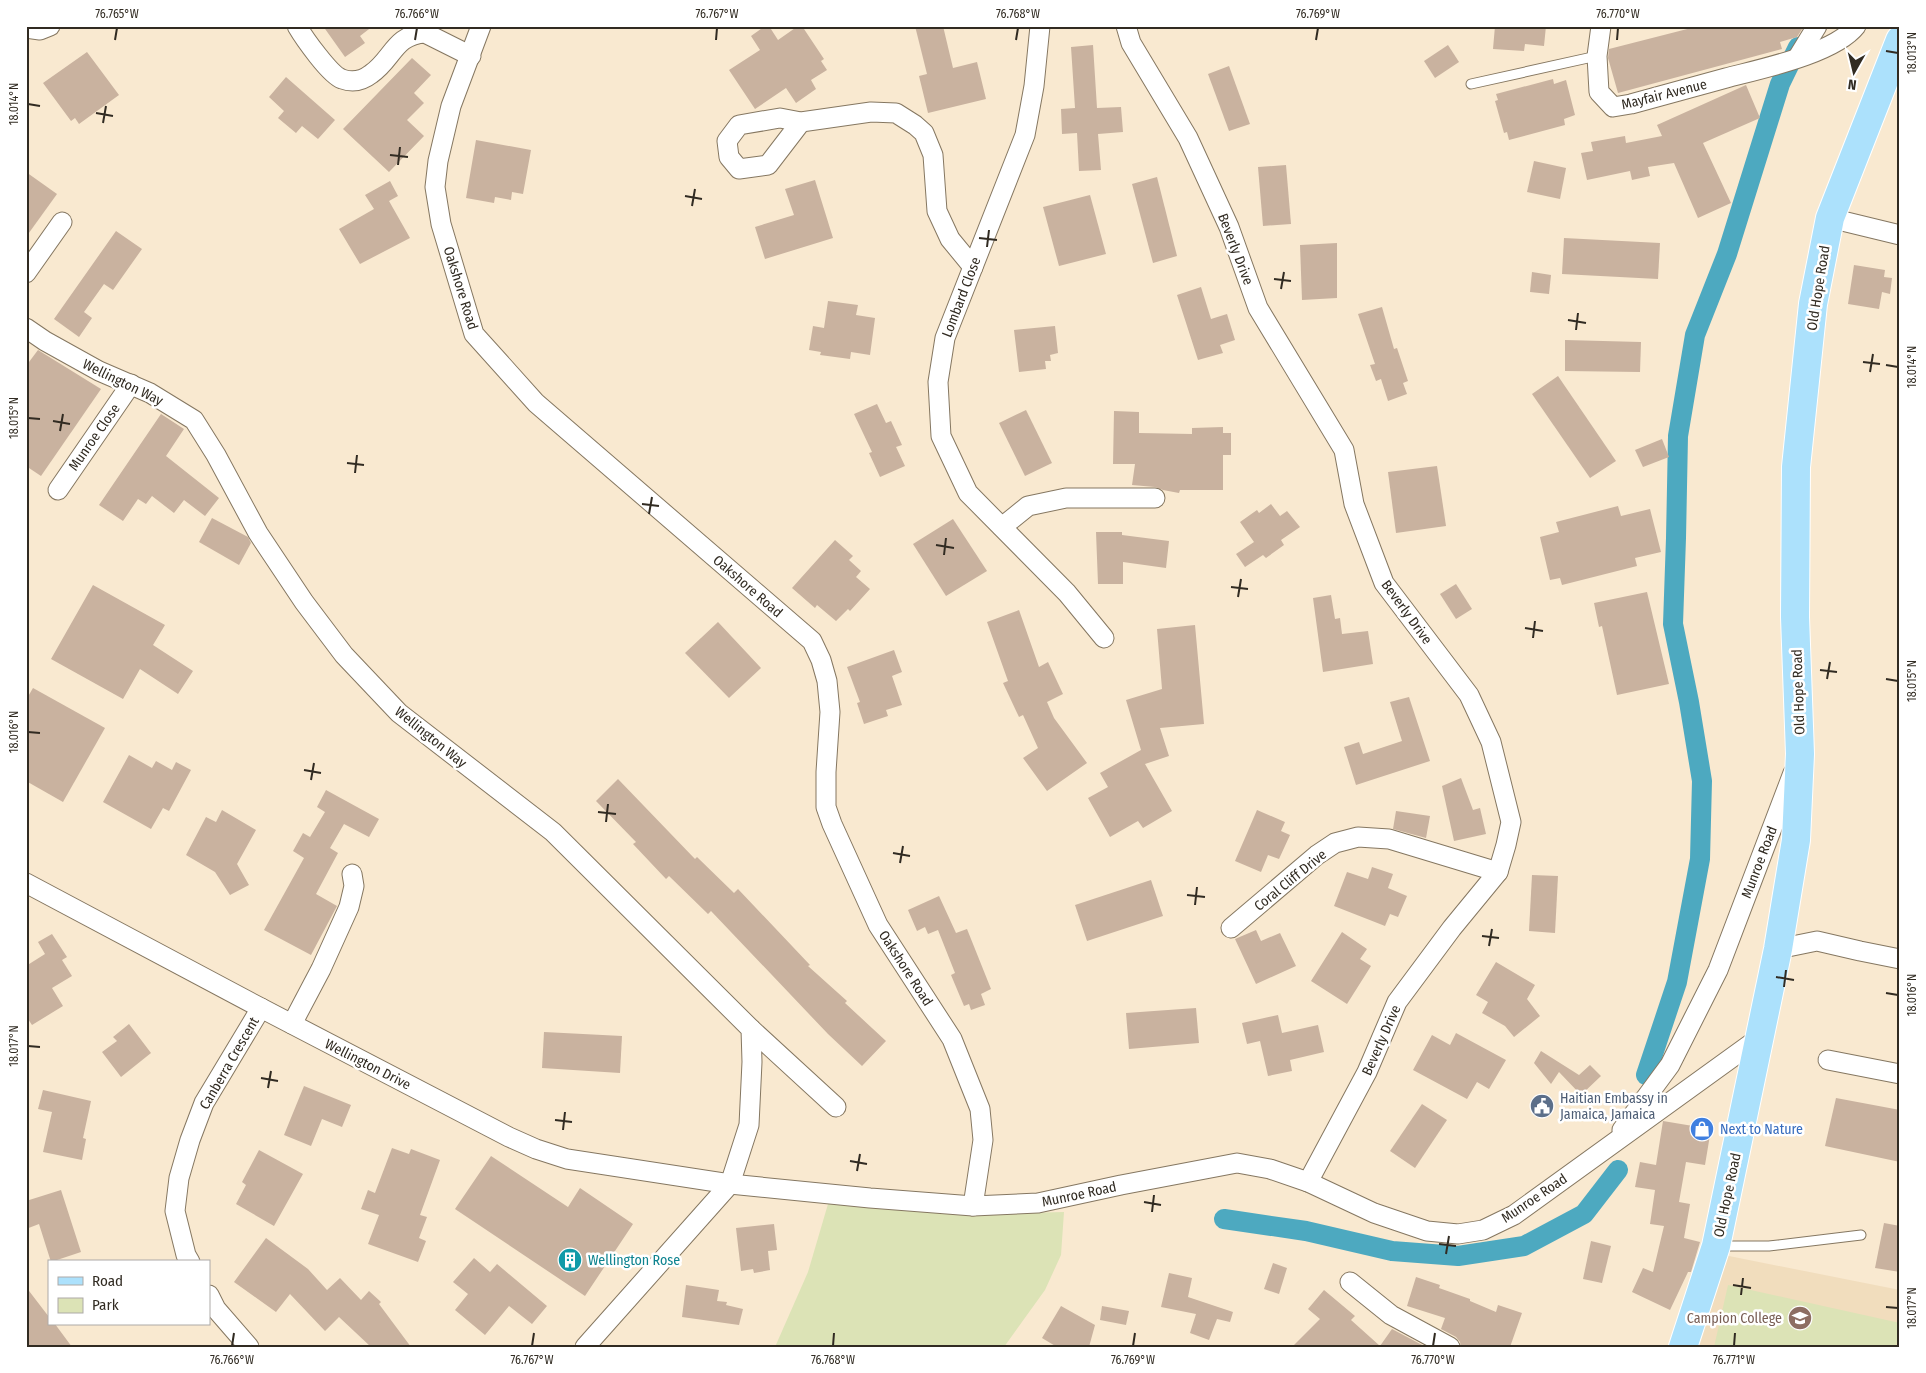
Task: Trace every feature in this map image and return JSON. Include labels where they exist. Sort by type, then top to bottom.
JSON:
[{"type":"main road","name":"Old Hope Road","points":[[1683,1347],[1716,1246],[1778,950],[1796,840],[1800,754],[1794,617],[1796,467],[1813,304],[1830,218],[1900,40]]},
{"type":"street","points":[[26,28],[40,30],[50,26]]},
{"type":"street","points":[[297,26],[328,67],[341,79],[349,81],[357,82],[372,74],[406,37],[416,34],[425,33],[471,56]]},
{"type":"street","name":"Oakshore Road","points":[[481,26],[451,106],[438,161],[435,187],[441,224],[474,334],[536,402],[812,641],[821,660],[830,712],[826,806],[832,824],[878,925],[952,1039],[980,1109],[983,1140],[973,1206]]},
{"type":"street","name":"Lombard Close","points":[[1040,26],[1034,86],[1025,135],[945,338],[938,382],[940,436],[968,493],[1066,593],[1104,638]]},
{"type":"street","name":"Beverly Drive","points":[[1126,26],[1131,43],[1188,138],[1229,227],[1258,308],[1344,450],[1354,504],[1384,583],[1469,695],[1491,742],[1511,822],[1498,872],[1452,928],[1397,1002],[1367,1072],[1308,1182]]},
{"type":"street","name":"Mayfair Avenue","points":[[1601,26],[1597,56],[1599,92],[1613,107],[1631,104],[1818,51],[1850,34],[1856,26]]},
{"type":"street","points":[[1798,57],[1817,26]]},
{"type":"street","points":[[801,122],[871,112],[896,113],[915,125],[924,133],[933,154],[937,211],[950,239],[973,266]]},
{"type":"street","points":[[1830,218],[1900,235]]},
{"type":"street","points":[[26,273],[62,222]]},
{"type":"street","name":"Wellington Way","points":[[26,328],[45,341],[99,371],[150,393],[194,420],[216,455],[258,533],[299,594],[344,655],[413,724],[553,832],[750,1030],[836,1107]]},
{"type":"street","name":"Munroe Close","points":[[58,490],[131,384]]},
{"type":"street","points":[[1002,527],[1028,506],[1066,498],[1155,498]]},
{"type":"street","name":"Munroe Road","points":[[1608,1149],[1670,1065],[1718,970],[1800,754]]},
{"type":"street","name":"Coral Cliff Drive","points":[[1231,928],[1317,856],[1335,844],[1358,837],[1388,839],[1498,872]]},
{"type":"street","points":[[292,1024],[322,969],[350,906],[354,886],[352,874]]},
{"type":"street","name":"Wellington Drive","points":[[26,883],[261,1008],[509,1137],[536,1149],[566,1159],[730,1184]]},
{"type":"street","points":[[1778,950],[1817,941],[1860,952],[1900,959]]},
{"type":"street","name":"Canberra Crescent","points":[[189,1260],[175,1211],[182,1168],[190,1140],[204,1103],[261,1008]]},
{"type":"street","points":[[585,1347],[730,1184],[748,1125],[752,1062],[750,1030]]},
{"type":"street","name":"Munroe Road","points":[[730,1184],[973,1206],[1038,1203],[1237,1163],[1270,1169],[1308,1182],[1374,1213],[1427,1231],[1458,1234],[1483,1230],[1514,1215],[1551,1187],[1608,1149],[1651,1114],[1759,1038]]},
{"type":"street","points":[[1828,1060],[1900,1074]]},
{"type":"street","points":[[1350,1282],[1391,1315],[1450,1347]]},
{"type":"street","points":[[210,1297],[216,1309],[249,1347]]},
{"type":"lane","points":[[1471,84],[1597,56]]},
{"type":"lane","points":[[1716,1246],[1769,1246],[1861,1235]]},
{"type":"shaded area","name":"Campion College","points":[[1719,1254],[1900,1290],[1900,1347],[1693,1347]]},
{"type":"green space","points":[[828,1204],[983,1214],[1064,1212],[1061,1255],[1045,1290],[1004,1347],[775,1347],[808,1272]]},
{"type":"green space","points":[[1728,1285],[1900,1323],[1896,1347],[1714,1347]]},
{"type":"building","points":[[323,26],[373,26],[360,36],[365,43],[345,57]]},
{"type":"building","points":[[765,26],[769,26],[778,40],[798,26],[802,26],[824,59],[821,61],[827,70],[811,80],[816,89],[796,103],[786,88],[755,109],[729,70],[760,50],[751,36]]},
{"type":"building","points":[[915,26],[943,26],[953,68],[977,62],[986,99],[928,113],[919,76],[927,74]]},
{"type":"building","points":[[1495,26],[1546,26],[1544,46],[1525,44],[1524,51],[1493,49]]},
{"type":"building","points":[[1699,26],[1804,26],[1797,37],[1780,42],[1782,49],[1618,93],[1608,58],[1609,49]]},
{"type":"building","points":[[1093,45],[1097,108],[1121,107],[1123,132],[1098,134],[1101,170],[1079,171],[1077,133],[1062,134],[1061,109],[1075,108],[1071,47]]},
{"type":"building","points":[[1448,45],[1459,62],[1435,78],[1424,61]]},
{"type":"building","points":[[87,52],[119,95],[79,124],[75,118],[71,121],[43,83]]},
{"type":"building","points":[[412,58],[431,75],[414,93],[424,103],[407,120],[424,136],[389,172],[343,129]]},
{"type":"building","points":[[1229,66],[1250,124],[1229,131],[1208,74]]},
{"type":"building","points":[[286,77],[335,120],[318,139],[302,126],[296,133],[278,118],[284,111],[269,97]]},
{"type":"building","points":[[1553,79],[1554,84],[1566,80],[1575,115],[1564,119],[1565,125],[1509,140],[1507,132],[1504,133],[1495,101],[1498,100],[1496,94]]},
{"type":"building","points":[[1746,85],[1760,118],[1703,143],[1731,203],[1698,218],[1674,163],[1648,167],[1650,176],[1632,180],[1630,171],[1587,180],[1581,153],[1593,151],[1591,142],[1625,136],[1626,143],[1662,136],[1657,125]]},
{"type":"building","points":[[476,140],[531,150],[523,194],[512,192],[511,200],[495,197],[494,203],[466,198]]},
{"type":"building","points":[[1534,161],[1566,168],[1560,199],[1527,192]]},
{"type":"building","points":[[1286,165],[1291,224],[1263,226],[1258,167]]},
{"type":"building","points":[[26,172],[57,194],[26,237]]},
{"type":"building","points":[[1157,177],[1177,256],[1153,263],[1132,184]]},
{"type":"building","points":[[815,180],[833,238],[765,259],[755,227],[794,215],[785,189]]},
{"type":"building","points":[[390,181],[398,196],[389,201],[410,238],[360,264],[339,229],[374,209],[365,195]]},
{"type":"building","points":[[1090,195],[1106,254],[1059,266],[1043,207]]},
{"type":"building","points":[[116,231],[142,249],[113,290],[104,284],[84,312],[92,318],[79,337],[54,319]]},
{"type":"building","points":[[1564,238],[1660,243],[1658,279],[1562,274]]},
{"type":"building","points":[[1337,243],[1337,298],[1302,300],[1300,245]]},
{"type":"building","points":[[1854,265],[1885,270],[1884,277],[1892,278],[1890,294],[1882,292],[1879,309],[1848,304]]},
{"type":"building","points":[[1532,272],[1551,275],[1549,294],[1530,292]]},
{"type":"building","points":[[1201,287],[1211,319],[1227,314],[1235,340],[1220,345],[1223,353],[1198,360],[1177,295]]},
{"type":"building","points":[[828,301],[858,305],[856,315],[875,318],[870,355],[851,352],[850,359],[820,355],[821,352],[809,350],[813,326],[824,328]]},
{"type":"building","points":[[1382,307],[1394,349],[1397,348],[1408,381],[1403,383],[1407,394],[1388,401],[1381,379],[1376,381],[1370,365],[1375,364],[1358,314]]},
{"type":"building","points":[[1055,326],[1058,353],[1050,355],[1051,361],[1045,361],[1046,369],[1019,372],[1014,330]]},
{"type":"building","points":[[1565,340],[1641,342],[1640,372],[1565,371]]},
{"type":"building","points":[[38,350],[101,389],[41,476],[26,466],[26,366]]},
{"type":"building","points":[[1558,376],[1616,461],[1590,478],[1532,394]]},
{"type":"building","points":[[877,404],[886,423],[891,421],[902,445],[896,447],[905,466],[880,477],[869,453],[872,452],[854,414]]},
{"type":"building","points":[[1026,410],[1052,463],[1025,476],[999,423]]},
{"type":"building","points":[[1114,411],[1139,412],[1139,433],[1192,434],[1192,428],[1223,427],[1223,433],[1231,433],[1231,455],[1223,455],[1223,490],[1180,490],[1179,493],[1155,487],[1132,485],[1135,464],[1113,464]]},
{"type":"building","points":[[161,414],[184,429],[166,456],[219,498],[205,516],[184,500],[174,513],[152,496],[146,504],[138,499],[123,521],[99,505]]},
{"type":"building","points":[[1662,439],[1669,457],[1643,467],[1635,450]]},
{"type":"building","points":[[1437,466],[1446,526],[1396,533],[1388,472]]},
{"type":"building","points":[[1271,504],[1280,516],[1287,511],[1300,527],[1281,540],[1284,545],[1266,558],[1263,555],[1245,567],[1236,554],[1254,542],[1240,522],[1257,510],[1259,513]]},
{"type":"building","points":[[1618,506],[1621,516],[1650,509],[1661,552],[1635,558],[1637,566],[1562,585],[1560,578],[1550,580],[1540,537],[1559,532],[1556,522]]},
{"type":"building","points":[[212,518],[248,537],[251,543],[239,565],[199,542]]},
{"type":"building","points":[[953,519],[987,571],[946,596],[913,544]]},
{"type":"building","points":[[1096,532],[1122,532],[1122,535],[1169,541],[1166,568],[1123,562],[1123,584],[1098,584]]},
{"type":"building","points":[[835,540],[853,556],[849,560],[861,571],[856,577],[870,589],[850,611],[848,609],[836,621],[817,605],[815,608],[792,588]]},
{"type":"building","points":[[1456,584],[1472,609],[1456,619],[1440,594]]},
{"type":"building","points":[[93,585],[165,625],[153,645],[193,671],[178,694],[140,669],[123,699],[51,659]]},
{"type":"building","points":[[1647,592],[1669,684],[1617,695],[1602,626],[1599,627],[1594,603]]},
{"type":"building","points":[[1331,595],[1335,619],[1340,618],[1342,634],[1368,631],[1373,664],[1323,672],[1313,598]]},
{"type":"building","points":[[1019,610],[1039,667],[1048,662],[1063,694],[1047,702],[1054,718],[1087,763],[1047,791],[1023,758],[1038,748],[1023,715],[1019,717],[1003,683],[1008,681],[987,622]]},
{"type":"building","points":[[718,622],[761,668],[729,698],[685,653]]},
{"type":"building","points":[[1195,625],[1204,724],[1160,728],[1169,756],[1145,764],[1172,811],[1143,828],[1138,821],[1110,837],[1088,798],[1108,787],[1100,773],[1141,750],[1126,700],[1162,689],[1157,629]]},
{"type":"building","points":[[894,650],[902,672],[892,676],[902,705],[886,710],[888,716],[864,724],[857,703],[860,702],[847,667]]},
{"type":"building","points":[[33,688],[105,728],[63,802],[26,781],[26,700]]},
{"type":"building","points":[[1409,697],[1430,761],[1356,785],[1344,747],[1359,742],[1363,754],[1402,741],[1390,702]]},
{"type":"building","points":[[129,755],[152,768],[156,761],[172,770],[176,762],[191,770],[169,811],[163,808],[151,829],[103,802]]},
{"type":"building","points":[[1461,778],[1473,810],[1480,808],[1486,834],[1454,841],[1442,786]]},
{"type":"building","points":[[618,779],[695,859],[697,857],[734,893],[738,889],[810,965],[808,966],[847,1001],[845,1003],[886,1041],[862,1066],[828,1034],[711,911],[708,914],[669,876],[666,879],[633,844],[636,842],[596,801]]},
{"type":"building","points":[[326,790],[379,819],[369,837],[344,824],[330,848],[338,853],[316,894],[337,906],[311,955],[264,930],[304,858],[293,851],[303,833],[310,837],[325,812],[317,807]]},
{"type":"building","points":[[222,810],[256,830],[237,864],[249,885],[230,895],[215,872],[186,855],[206,817],[216,822]]},
{"type":"building","points":[[1257,810],[1285,822],[1281,831],[1290,835],[1279,859],[1268,855],[1261,872],[1235,861]]},
{"type":"building","points":[[1396,811],[1430,816],[1426,838],[1393,829]]},
{"type":"building","points":[[1372,867],[1393,874],[1388,888],[1407,896],[1398,917],[1390,914],[1385,926],[1334,906],[1347,872],[1368,879]]},
{"type":"building","points":[[1532,875],[1558,876],[1555,933],[1529,931]]},
{"type":"building","points":[[1151,880],[1163,916],[1087,941],[1075,905]]},
{"type":"building","points":[[939,896],[956,933],[967,929],[991,989],[981,994],[985,1005],[971,1010],[969,1004],[964,1006],[951,975],[955,973],[938,930],[928,934],[925,927],[917,931],[908,910]]},
{"type":"building","points":[[1256,930],[1261,941],[1280,933],[1296,966],[1256,984],[1235,939]]},
{"type":"building","points":[[1342,932],[1367,949],[1360,959],[1371,966],[1347,1004],[1311,981]]},
{"type":"building","points":[[52,934],[67,957],[62,960],[72,976],[52,988],[63,1006],[32,1025],[26,1016],[26,966],[45,954],[38,942]]},
{"type":"building","points":[[1496,962],[1535,985],[1527,999],[1540,1016],[1514,1037],[1505,1026],[1482,1013],[1488,1002],[1476,995]]},
{"type":"building","points":[[1196,1008],[1199,1043],[1129,1049],[1126,1013]]},
{"type":"building","points":[[1278,1015],[1282,1033],[1318,1025],[1324,1052],[1290,1060],[1292,1071],[1268,1076],[1260,1041],[1247,1044],[1242,1023]]},
{"type":"building","points":[[129,1024],[151,1053],[121,1077],[102,1052],[117,1041],[113,1037]]},
{"type":"building","points":[[544,1032],[622,1036],[620,1073],[542,1068]]},
{"type":"building","points":[[1456,1033],[1506,1060],[1489,1089],[1477,1082],[1467,1099],[1413,1070],[1432,1035],[1450,1045]]},
{"type":"building","points":[[1541,1051],[1579,1075],[1590,1065],[1601,1076],[1581,1095],[1559,1072],[1551,1084],[1534,1063]]},
{"type":"building","points":[[304,1086],[351,1105],[342,1127],[322,1119],[311,1146],[284,1135]]},
{"type":"building","points":[[43,1090],[91,1101],[83,1138],[86,1139],[82,1160],[43,1152],[52,1112],[38,1109]]},
{"type":"building","points":[[1836,1098],[1900,1110],[1900,1162],[1825,1146]]},
{"type":"building","points":[[1422,1104],[1447,1120],[1415,1168],[1390,1151]]},
{"type":"building","points":[[1663,1121],[1711,1129],[1705,1165],[1686,1162],[1679,1202],[1690,1204],[1684,1238],[1700,1242],[1691,1272],[1688,1272],[1670,1310],[1632,1292],[1643,1268],[1653,1272],[1664,1226],[1650,1224],[1655,1190],[1635,1187],[1640,1162],[1656,1165]]},
{"type":"building","points":[[392,1148],[409,1154],[411,1149],[440,1160],[420,1215],[427,1217],[419,1238],[426,1241],[418,1262],[368,1244],[379,1215],[361,1209],[368,1190],[375,1193]]},
{"type":"building","points":[[259,1150],[303,1174],[274,1226],[236,1204],[246,1185],[242,1182]]},
{"type":"building","name":"Wellington Rose","points":[[491,1156],[568,1207],[580,1188],[633,1224],[585,1296],[455,1209]]},
{"type":"building","points":[[61,1190],[81,1252],[57,1260],[50,1260],[39,1224],[26,1229],[26,1201]]},
{"type":"building","points":[[1884,1223],[1900,1226],[1900,1272],[1875,1268]]},
{"type":"building","points":[[774,1224],[777,1250],[768,1251],[770,1270],[754,1273],[753,1269],[741,1271],[736,1228]]},
{"type":"building","points":[[266,1238],[308,1269],[327,1290],[340,1278],[361,1300],[369,1291],[381,1302],[379,1304],[411,1347],[371,1347],[339,1317],[325,1331],[290,1294],[276,1312],[234,1282]]},
{"type":"building","points":[[1591,1241],[1611,1246],[1602,1283],[1583,1279]]},
{"type":"building","points":[[474,1258],[490,1272],[497,1264],[547,1306],[532,1324],[509,1306],[485,1335],[455,1310],[468,1294],[453,1282]]},
{"type":"building","points":[[1273,1263],[1287,1268],[1279,1294],[1264,1289]]},
{"type":"building","points":[[1169,1273],[1192,1278],[1188,1297],[1233,1312],[1230,1322],[1217,1319],[1209,1340],[1190,1333],[1196,1314],[1161,1307]]},
{"type":"building","points":[[1416,1277],[1440,1285],[1439,1288],[1470,1299],[1470,1301],[1496,1312],[1498,1305],[1522,1313],[1510,1347],[1461,1347],[1456,1337],[1441,1329],[1445,1318],[1407,1306]]},
{"type":"building","points":[[686,1285],[719,1290],[717,1301],[727,1302],[726,1305],[743,1309],[739,1325],[682,1317]]},
{"type":"building","points":[[26,1287],[48,1316],[48,1326],[56,1326],[72,1347],[26,1347]]},
{"type":"building","points":[[1324,1290],[1355,1316],[1351,1320],[1380,1346],[1392,1329],[1426,1347],[1292,1347],[1320,1319],[1308,1309]]},
{"type":"building","points":[[1061,1306],[1095,1325],[1089,1347],[1057,1347],[1042,1338]]},
{"type":"building","points":[[1102,1306],[1129,1311],[1126,1325],[1100,1320]]},
{"type":"waterway","points":[[1646,1075],[1677,982],[1700,859],[1702,781],[1689,702],[1673,624],[1678,436],[1695,335],[1727,254],[1780,84],[1798,47]]},
{"type":"waterway","points":[[1224,1219],[1306,1231],[1392,1251],[1458,1256],[1524,1246],[1584,1214],[1618,1170]]},
{"type":"place","name":"Haitian Embassy in Jamaica, Jamaica","points":[[1542,1106]]},
{"type":"place","name":"Next to Nature","points":[[1702,1129]]},
{"type":"place","name":"Wellington Rose","points":[[570,1260]]},
{"type":"place","name":"Campion College","points":[[1800,1318]]}]
